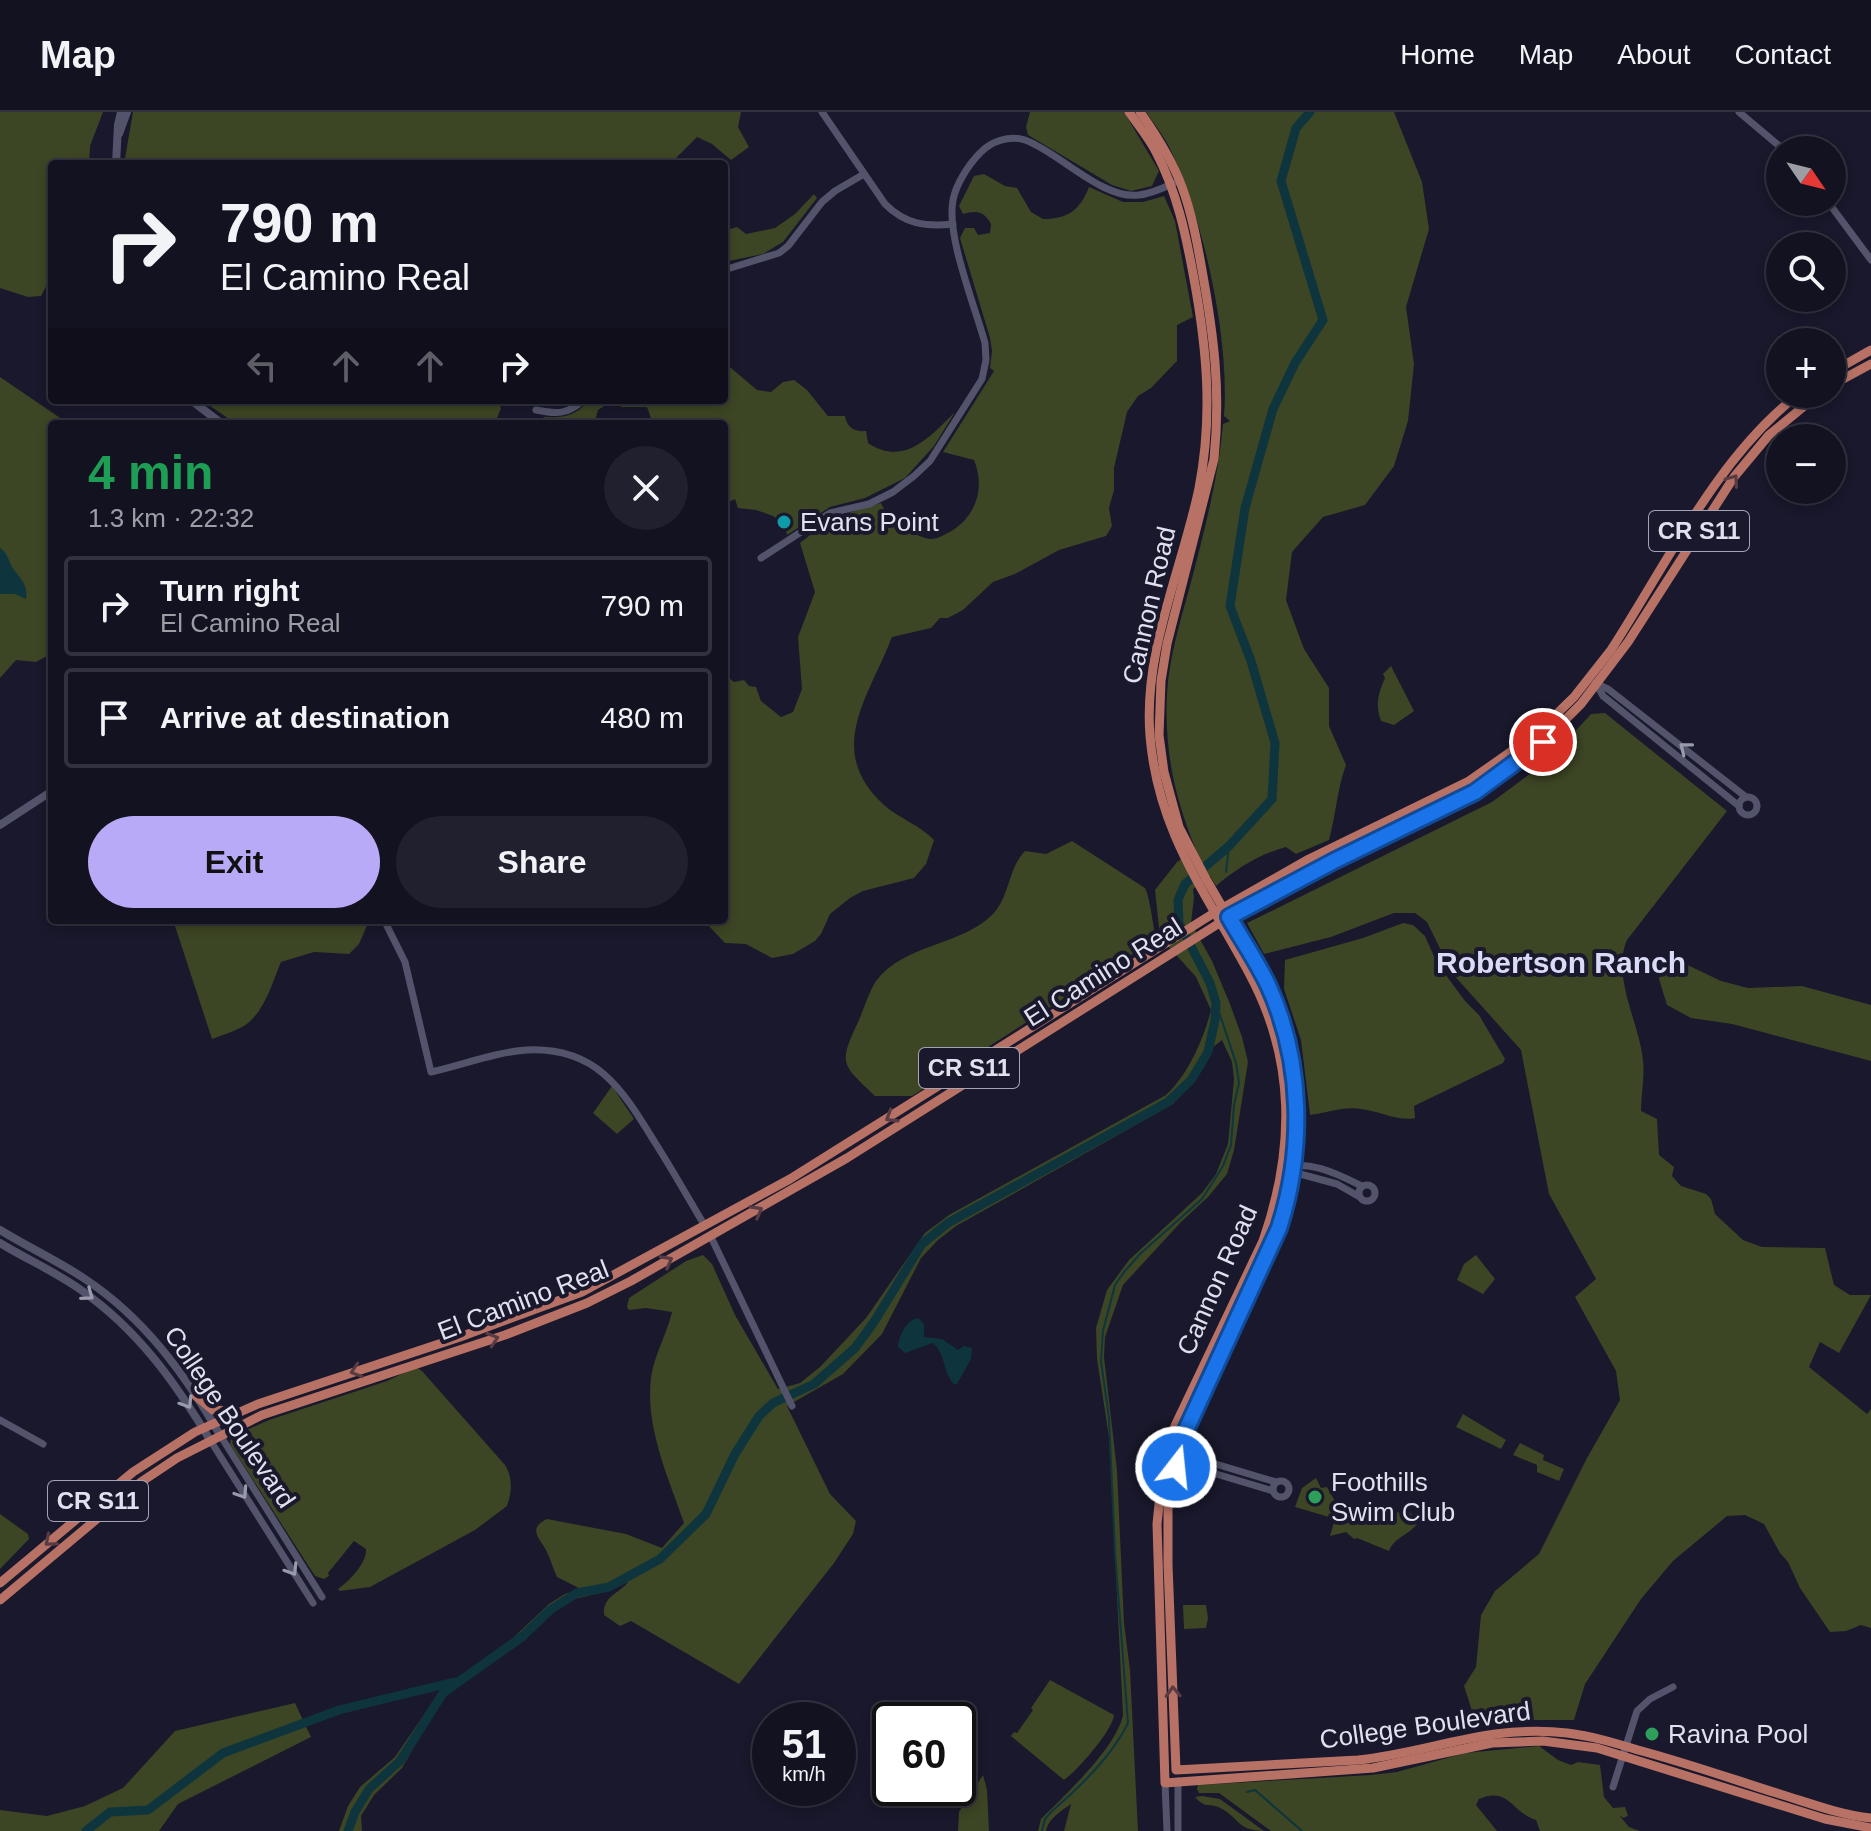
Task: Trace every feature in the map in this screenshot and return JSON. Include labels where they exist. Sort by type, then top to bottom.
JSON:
[{"type":"main road","points":[[116,160],[121,112]]},
{"type":"main road","points":[[119,134],[127,112]]},
{"type":"main road","name":"Cannon Road","points":[[1129,112],[1175,182]]},
{"type":"main road","name":"Cannon Road","points":[[1140,112],[1163,146],[1175,182],[1208,367],[1207,429],[1199,488],[1158,641],[1149,714],[1155,773],[1165,815],[1202,882],[1269,987],[1287,1043],[1297,1109],[1294,1169],[1276,1236],[1192,1415],[1168,1502],[1177,1776]]},
{"type":"main road","points":[[1846,364],[1871,350]]},
{"type":"main road","points":[[1846,377],[1871,364]]},
{"type":"main road","points":[[196,404],[217,420]]},
{"type":"main road","name":"El Camino Real","points":[[1593,682],[1727,468],[1762,427],[1783,408]]},
{"type":"main road","name":"El Camino Real","points":[[0,1600],[141,1482],[210,1440],[262,1415],[505,1335],[587,1303],[711,1237],[847,1158],[1176,950],[1222,913],[1475,792],[1543,742],[1628,642],[1734,477],[1776,428],[1801,408]]},
{"type":"main road","points":[[0,825],[48,794]]},
{"type":"main road","name":"Cannon Road","points":[[1166,1786],[1157,1524],[1167,1455],[1175,1426],[1195,1381],[1263,1241],[1283,1168],[1287,1116],[1285,1083],[1274,1032],[1250,974],[1220,924],[1222,913]]},
{"type":"main road","name":"El Camino Real","points":[[0,1583],[133,1472],[202,1428],[237,1412],[571,1297],[637,1264],[841,1148],[1171,941],[1220,924]]},
{"type":"main road","name":"College Boulevard","points":[[0,1230],[84,1278],[141,1325],[196,1396],[220,1435]]},
{"type":"main road","name":"College Boulevard","points":[[0,1243],[78,1288],[133,1333],[172,1379],[210,1440]]},
{"type":"main road","points":[[196,1396],[213,1410],[237,1412]]},
{"type":"main road","name":"College Boulevard","points":[[1164,1771],[1177,1776],[1373,1768],[1467,1747],[1510,1741],[1559,1742],[1624,1751],[1827,1809],[1871,1818]]},
{"type":"main road","name":"College Boulevard","points":[[1624,1751],[1825,1819],[1871,1828]]},
{"type":"main road","name":"College Boulevard","points":[[1166,1786],[1177,1776]]},
{"type":"street","points":[[822,112],[885,204],[904,220],[925,225],[953,224]]},
{"type":"street","points":[[1739,112],[1767,136]]},
{"type":"street","points":[[761,558],[830,513],[869,504],[893,492],[914,476],[930,461],[974,393],[984,371],[985,343],[954,238],[953,197],[967,169],[982,150],[1001,140],[1021,138],[1119,194],[1142,195],[1175,182]]},
{"type":"street","points":[[728,269],[779,253],[822,202],[864,174]]},
{"type":"street","points":[[1838,216],[1871,260]]},
{"type":"street","points":[[536,410],[555,414],[568,412],[578,404]]},
{"type":"street","points":[[1593,682],[1608,689],[1746,797],[1756,801],[1754,813],[1743,813],[1739,806],[1603,696],[1593,682]]},
{"type":"street","points":[[1739,806],[1746,797]]},
{"type":"street","points":[[386,924],[405,962],[431,1072],[529,1050],[552,1051],[586,1061],[602,1070],[624,1091],[705,1226]]},
{"type":"street","points":[[1283,1168],[1321,1169],[1362,1186],[1373,1187],[1374,1197],[1365,1202],[1337,1184],[1294,1169]]},
{"type":"street","points":[[1358,1196],[1362,1186]]},
{"type":"street","points":[[711,1237],[792,1406]]},
{"type":"street","points":[[0,1420],[43,1444]]},
{"type":"street","name":"College Boulevard","points":[[220,1435],[322,1597]]},
{"type":"street","name":"College Boulevard","points":[[210,1440],[313,1603]]},
{"type":"street","points":[[1167,1455],[1178,1457],[1276,1482],[1285,1481],[1290,1490],[1282,1497],[1178,1457]]},
{"type":"street","points":[[1273,1491],[1276,1482]]},
{"type":"street","points":[[1613,1787],[1637,1711],[1650,1699],[1673,1687]]},
{"type":"street","points":[[1177,1776],[1178,1831]]},
{"type":"street","points":[[1166,1786],[1167,1831]]},
{"type":"shaded area","points":[[0,112],[103,112],[90,146],[89,160],[48,160],[48,283],[41,296],[28,297],[0,288]]},
{"type":"shaded area","points":[[133,112],[741,112],[738,127],[749,147],[731,160],[712,144],[697,137],[674,160],[125,160]]},
{"type":"shaded area","points":[[1030,112],[1124,112],[1159,171],[1152,186],[1131,191],[1112,185],[1028,135],[1026,127]]},
{"type":"shaded area","points":[[1146,112],[1394,112],[1422,182],[1429,229],[1406,307],[1414,364],[1408,421],[1394,466],[1365,505],[1323,517],[1292,552],[1286,600],[1304,649],[1329,688],[1329,726],[1346,765],[1329,840],[1296,854],[1286,847],[1276,850],[1249,862],[1216,886],[1210,876],[1193,889],[1191,923],[1212,961],[1230,1004],[1248,1062],[1234,1150],[1227,1174],[1123,1285],[1105,1337],[1104,1357],[1117,1470],[1138,1831],[1064,1831],[1071,1804],[1052,1819],[1046,1831],[1038,1831],[1041,1819],[1101,1756],[1123,1715],[1109,1437],[1097,1359],[1096,1328],[1107,1290],[1129,1260],[1202,1193],[1216,1174],[1228,1144],[1234,1079],[1232,1062],[1222,1040],[1212,1048],[1201,1071],[1173,1104],[956,1226],[938,1240],[921,1258],[882,1334],[843,1374],[787,1406],[830,1494],[856,1521],[853,1534],[834,1563],[739,1684],[631,1621],[620,1626],[604,1615],[606,1603],[628,1582],[609,1591],[570,1600],[539,1624],[525,1640],[441,1699],[402,1768],[374,1795],[361,1816],[362,1831],[339,1831],[348,1806],[360,1787],[395,1757],[441,1690],[496,1654],[549,1604],[581,1589],[557,1577],[537,1534],[541,1523],[547,1519],[626,1534],[662,1548],[684,1523],[659,1452],[651,1415],[651,1378],[672,1312],[646,1308],[629,1310],[629,1298],[686,1261],[703,1255],[712,1264],[735,1315],[778,1389],[800,1383],[820,1367],[866,1318],[925,1233],[949,1215],[1166,1095],[1194,1056],[1211,1010],[1196,977],[1160,937],[1155,890],[1177,862],[1196,850],[1172,774],[1167,735],[1167,694],[1176,640],[1214,486],[1223,424],[1230,421],[1224,416],[1225,386],[1219,318],[1204,246],[1172,153]]},
{"type":"shaded area","points":[[984,174],[1005,186],[1017,188],[1031,212],[1043,219],[1072,212],[1082,202],[1089,187],[1123,202],[1143,202],[1164,196],[1175,221],[1193,317],[1177,325],[1177,361],[1151,388],[1138,396],[1127,412],[1114,468],[1114,490],[1109,508],[1112,526],[1106,536],[1059,550],[993,582],[963,610],[948,618],[940,618],[931,628],[892,637],[857,723],[854,743],[857,764],[866,784],[884,805],[934,840],[926,864],[914,878],[863,891],[850,898],[830,914],[815,941],[793,954],[772,958],[746,944],[725,943],[708,925],[728,924],[728,677],[734,682],[744,680],[749,686],[756,687],[761,701],[781,717],[793,712],[802,689],[798,637],[815,592],[800,543],[832,518],[881,503],[895,521],[915,534],[930,539],[953,530],[973,508],[979,490],[974,460],[943,452],[994,371],[990,368],[990,338],[960,238],[965,228],[974,228],[978,235],[990,233],[991,224],[986,216],[976,212],[963,214],[959,206],[974,176]]},
{"type":"shaded area","points":[[814,194],[817,198],[783,242],[763,254],[728,261],[728,230],[737,227],[746,234],[775,228],[795,214]]},
{"type":"shaded area","points":[[728,365],[757,390],[771,392],[783,382],[794,380],[807,390],[828,416],[845,416],[855,430],[866,431],[868,443],[881,450],[893,452],[916,446],[955,412],[934,446],[905,478],[865,498],[830,507],[787,535],[785,525],[773,516],[738,508],[735,499],[728,502],[728,420],[652,420],[647,407],[615,404],[728,404]]},
{"type":"shaded area","points":[[0,377],[63,420],[48,420],[48,655],[36,662],[16,660],[0,678]]},
{"type":"shaded area","points":[[208,404],[498,404],[501,408],[496,420],[230,420]]},
{"type":"shaded area","points":[[607,404],[598,410],[595,420],[541,420],[574,413],[584,405]]},
{"type":"shaded area","points":[[0,548],[24,583],[26,599],[15,594],[0,594]]},
{"type":"shaded area","points":[[1391,666],[1414,711],[1394,725],[1381,721],[1378,704],[1385,678],[1383,674]]},
{"type":"shaded area","points":[[1605,713],[1727,811],[1627,940],[1623,954],[1624,984],[1643,1061],[1641,1111],[1657,1119],[1659,1155],[1674,1167],[1672,1176],[1681,1186],[1706,1194],[1711,1199],[1715,1214],[1743,1240],[1762,1247],[1825,1248],[1834,1285],[1850,1295],[1871,1295],[1839,1353],[1820,1342],[1809,1367],[1867,1414],[1871,1409],[1871,1628],[1861,1625],[1846,1631],[1830,1632],[1800,1588],[1764,1524],[1745,1515],[1727,1516],[1673,1561],[1641,1599],[1585,1684],[1574,1720],[1475,1720],[1464,1686],[1476,1667],[1481,1615],[1495,1591],[1539,1554],[1620,1400],[1616,1371],[1575,1297],[1596,1279],[1549,1194],[1521,1050],[1452,973],[1427,922],[1415,913],[1394,913],[1331,937],[1264,954],[1247,923],[1492,802],[1550,759],[1591,714]]},
{"type":"shaded area","points":[[1072,841],[1145,888],[1156,939],[912,1096],[875,1096],[849,1069],[846,1055],[876,981],[901,959],[964,933],[992,915],[1025,851],[1046,854]]},
{"type":"shaded area","points":[[1403,923],[1413,925],[1425,936],[1437,963],[1479,1015],[1505,1059],[1503,1063],[1414,1106],[1415,1118],[1402,1119],[1355,1108],[1310,1115],[1301,1040],[1284,989],[1285,960]]},
{"type":"shaded area","points":[[368,924],[359,944],[349,954],[314,952],[281,962],[266,998],[250,1022],[212,1039],[175,926]]},
{"type":"shaded area","points":[[1673,958],[1721,981],[1748,988],[1802,986],[1871,1005],[1871,1061],[1732,1024],[1691,1018],[1667,1005],[1659,979],[1663,961]]},
{"type":"shaded area","points":[[612,1086],[634,1119],[617,1134],[593,1113]]},
{"type":"shaded area","points":[[1476,1255],[1495,1279],[1483,1294],[1457,1280],[1464,1264]]},
{"type":"shaded area","points":[[918,1318],[924,1324],[924,1337],[942,1339],[958,1350],[964,1346],[972,1348],[971,1359],[957,1384],[947,1374],[940,1352],[933,1343],[905,1353],[898,1347],[904,1329]]},
{"type":"shaded area","points":[[416,1367],[505,1465],[511,1485],[507,1506],[475,1530],[370,1587],[340,1591],[338,1589],[360,1566],[366,1549],[354,1541],[328,1573],[329,1576],[324,1579],[315,1576],[230,1444],[231,1437],[269,1420],[387,1381]]},
{"type":"shaded area","points":[[1463,1414],[1506,1440],[1501,1449],[1456,1427]]},
{"type":"shaded area","points":[[1520,1443],[1544,1455],[1543,1460],[1564,1469],[1559,1481],[1537,1472],[1537,1465],[1513,1455]]},
{"type":"shaded area","name":"Foothills Swim Club","points":[[1316,1478],[1321,1488],[1327,1487],[1335,1502],[1329,1517],[1295,1507],[1302,1488]]},
{"type":"shaded area","points":[[1345,1501],[1364,1511],[1369,1501],[1394,1514],[1406,1509],[1419,1521],[1389,1551],[1354,1539],[1346,1532],[1330,1536],[1334,1522],[1332,1517],[1337,1518]]},
{"type":"shaded area","points":[[0,1514],[28,1534],[29,1539],[0,1569]]},
{"type":"shaded area","points":[[1183,1605],[1206,1605],[1206,1628],[1184,1629]]},
{"type":"shaded area","points":[[1050,1680],[1114,1715],[1101,1740],[1064,1780],[1011,1736],[1017,1733]]},
{"type":"shaded area","points":[[295,1703],[311,1737],[178,1804],[159,1831],[0,1831],[0,1810],[47,1816],[85,1806],[123,1788],[175,1731]]},
{"type":"shaded area","points":[[1539,1746],[1571,1765],[1578,1762],[1600,1765],[1604,1797],[1613,1808],[1625,1807],[1628,1816],[1623,1818],[1619,1815],[1629,1827],[1640,1831],[1540,1831],[1536,1820],[1504,1798],[1489,1796],[1479,1799],[1476,1805],[1497,1831],[1271,1831],[1219,1793],[1199,1793],[1197,1789],[1198,1785],[1397,1772],[1465,1753]]},
{"type":"shaded area","points":[[983,1775],[989,1831],[958,1831],[959,1812],[963,1806],[976,1806],[976,1786]]},
{"type":"shaded area","points":[[1195,1797],[1220,1799],[1264,1831],[1248,1829],[1225,1811],[1204,1804]]},
{"type":"waterway","points":[[348,1831],[369,1789],[400,1761],[443,1693],[523,1636],[550,1610],[577,1593],[609,1587],[660,1559],[706,1514],[735,1454],[759,1416],[773,1403],[814,1384],[855,1348],[922,1244],[948,1223],[1168,1102],[1191,1080],[1208,1052],[1216,1003],[1210,983],[1179,923],[1178,900],[1185,884],[1229,846],[1272,799],[1275,743],[1251,661],[1230,606],[1245,508],[1273,409],[1295,363],[1323,320],[1281,181],[1296,128],[1310,112]]},
{"type":"waterway","points":[[1226,872],[1229,846]]},
{"type":"waterway","points":[[1042,1831],[1045,1819],[1094,1770],[1128,1723],[1115,1553],[1109,1418],[1101,1361],[1103,1331],[1115,1285],[1141,1253],[1202,1199],[1223,1166],[1231,1145],[1239,1083],[1236,1063],[1216,1003]]},
{"type":"waterway","points":[[86,1831],[110,1812],[148,1810],[223,1753],[339,1710],[454,1682]]},
{"type":"waterway","points":[[1247,1792],[1255,1790],[1302,1831]]},
{"type":"place","name":"Evans Point","points":[[784,522]]},
{"type":"place","name":"Foothills Swim Club","points":[[1315,1497]]},
{"type":"place","name":"Ravina Pool","points":[[1652,1734]]},
{"type":"district","name":"Robertson Ranch","points":[[1561,963]]},
{"type":"route","points":[[1176,1467],[1186,1430],[1279,1228],[1295,1164],[1297,1109],[1287,1043],[1269,987],[1229,917],[1475,792],[1543,742]]}]
